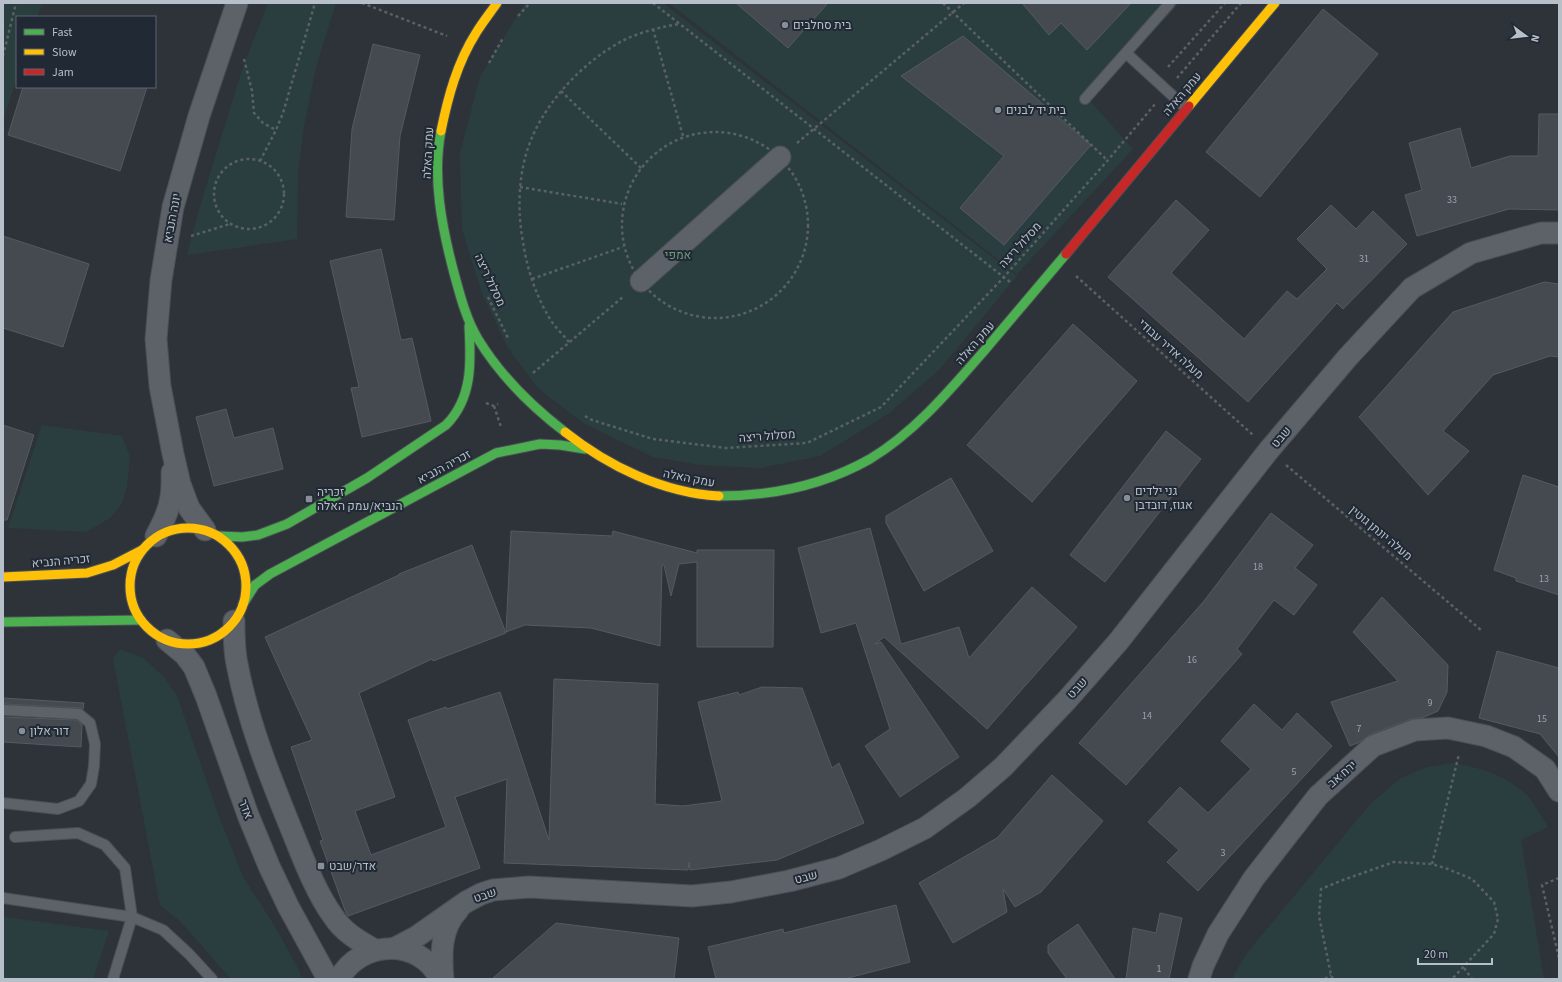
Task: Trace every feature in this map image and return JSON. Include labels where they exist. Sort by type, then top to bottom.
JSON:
[{"type":"street","name":"יונה הנביא","points":[[212,533],[189,508],[180,484],[160,386],[156,339],[161,280],[173,207],[199,116],[237,3]]},
{"type":"street","name":"עמק האלה","points":[[468,315],[450,263],[443,228],[438,183],[439,149],[443,113],[452,81],[468,44],[484,19],[497,3]]},
{"type":"street","name":"עמק האלה","points":[[590,450],[625,470],[650,481],[676,490],[710,496],[780,491],[820,481],[863,462],[890,446],[915,426],[943,397],[1060,261],[1275,3]]},
{"type":"street","points":[[635,286],[780,157]]},
{"type":"street","name":"שבט","points":[[339,979],[352,963],[362,955],[385,949],[416,937],[466,902],[481,894],[493,890],[529,887],[692,896],[730,892],[788,881],[839,868],[881,850],[925,828],[967,798],[1003,767],[1067,700],[1118,642],[1269,450],[1348,357],[1412,288],[1471,253],[1541,233],[1559,234]]},
{"type":"street","points":[[468,315],[480,341],[501,372],[523,397],[548,419],[590,450]]},
{"type":"street","points":[[238,613],[225,631],[203,642],[179,644],[167,640],[152,632],[141,620],[134,607],[130,593],[130,578],[134,563],[149,543],[168,531],[180,528],[193,528],[241,538],[264,533],[302,516],[367,479],[438,432],[455,416],[464,401],[470,381],[471,357],[468,315]]},
{"type":"street","name":"יונה הנביא","points":[[149,543],[166,518],[171,502],[172,483],[170,441]]},
{"type":"street","name":"זכריה הנביא","points":[[238,613],[255,585],[270,574],[496,453],[541,443],[564,444],[590,450]]},
{"type":"street","points":[[212,533],[230,546],[240,559],[246,589],[238,613],[237,662],[252,725],[300,852],[318,890],[333,916],[345,930],[354,937],[385,949],[408,952],[420,957],[430,965],[441,979]]},
{"type":"street","name":"זכריה הנביא","points":[[3,577],[87,573],[113,565],[149,543]]},
{"type":"street","points":[[3,622],[141,620]]},
{"type":"street","name":"אדר","points":[[167,640],[185,655],[194,668],[206,696],[248,815],[269,866],[288,906],[328,979]]},
{"type":"street","name":"ירח אב","points":[[1199,979],[1203,966],[1218,934],[1254,878],[1318,796],[1373,746],[1414,730],[1448,728],[1486,736],[1514,747],[1545,769],[1559,791]]},
{"type":"street","name":"שבט","points":[[441,979],[441,956],[443,941],[448,926],[455,913],[466,902]]},
{"type":"lane","points":[[1085,99],[1170,3]]},
{"type":"lane","points":[[1126,52],[1186,108]]},
{"type":"lane","points":[[3,710],[79,714],[90,723],[95,744],[91,784],[79,801],[58,809],[3,803]]},
{"type":"lane","points":[[15,837],[78,833],[105,845],[125,868],[132,917],[113,979]]},
{"type":"lane","points":[[3,898],[132,917],[163,930],[189,954],[212,979]]},
{"type":"path","points":[[3,56],[16,3]]},
{"type":"path","points":[[260,160],[283,113],[315,3]]},
{"type":"path","points":[[362,3],[468,44]]},
{"type":"path","points":[[517,18],[530,3]]},
{"type":"path","points":[[653,3],[1029,297]]},
{"type":"path","points":[[943,3],[1127,179]]},
{"type":"path","points":[[815,130],[964,3]]},
{"type":"path","points":[[1156,80],[1225,3]]},
{"type":"path","name":"מסלול ריצה","points":[[579,412],[592,420],[653,439],[726,448],[807,443],[881,407],[1004,277],[1108,160],[1241,3]]},
{"type":"path","points":[[569,342],[550,319],[536,290],[526,261],[519,221],[520,187],[525,157],[536,128],[552,102],[572,78],[596,58],[624,40],[653,29],[679,23]]},
{"type":"path","points":[[653,29],[683,136]]},
{"type":"path","points":[[486,68],[505,36]]},
{"type":"path","points":[[242,53],[252,91],[254,113],[263,123],[276,130]]},
{"type":"path","points":[[561,91],[642,168]]},
{"type":"path","points":[[248,159],[260,160],[272,167],[280,176],[284,188],[284,200],[280,211],[275,218],[266,225],[254,229],[242,229],[231,224],[218,210],[215,199],[215,186],[220,175],[226,168],[236,161],[248,159]]},
{"type":"path","points":[[520,187],[622,204]]},
{"type":"path","points":[[166,244],[231,224]]},
{"type":"path","points":[[532,278],[623,247]]},
{"type":"path","name":"מעלה אדיר עבודי","points":[[1060,261],[1269,450]]},
{"type":"path","points":[[529,377],[635,286]]},
{"type":"path","name":"מסלול ריצה","points":[[487,296],[511,343]]},
{"type":"path","name":"מעלה יונתן גוטין","points":[[1269,450],[1481,630]]},
{"type":"path","points":[[1432,864],[1465,731]]},
{"type":"path","points":[[1333,979],[1320,916],[1321,889],[1394,862],[1432,864],[1448,869],[1472,879],[1494,902],[1498,919],[1494,934],[1464,968],[1452,979]]},
{"type":"path","points":[[1559,878],[1542,885],[1559,958]]},
{"type":"path","points":[[1464,968],[1472,979]]},
{"type":"path","points":[[1325,979],[1331,975]]},
{"type":"green space","points":[[3,3],[42,3],[37,16],[16,16],[16,81],[3,120]]},
{"type":"green space","points":[[268,3],[336,3],[316,67],[304,126],[298,173],[297,239],[187,255],[201,203],[241,73]]},
{"type":"green space","name":"אמפי","points":[[525,3],[663,3],[1017,276],[939,370],[888,414],[820,456],[760,468],[700,465],[653,457],[583,423],[538,388],[508,348],[482,293],[462,229],[460,153],[480,77]]},
{"type":"green space","points":[[669,3],[1180,3],[1089,100],[1133,149],[1017,274]]},
{"type":"green space","points":[[42,425],[122,436],[130,457],[127,486],[122,503],[110,518],[86,532],[8,528]]},
{"type":"green space","points":[[120,649],[143,658],[163,676],[177,696],[218,814],[243,877],[274,925],[300,972],[301,979],[231,979],[180,921],[160,905],[113,658]]},
{"type":"green space","points":[[1453,763],[1474,767],[1493,773],[1519,788],[1533,802],[1548,827],[1521,840],[1544,979],[1233,979],[1248,952],[1371,803],[1401,778],[1427,767]]},
{"type":"green space","points":[[4,917],[109,931],[93,979],[3,979]]},
{"type":"building","name":"בית סחלבים","points":[[736,3],[828,3],[788,48]]},
{"type":"building","points":[[1022,3],[1131,3],[1087,50],[1061,23],[1049,35]]},
{"type":"building","points":[[1323,9],[1378,54],[1260,197],[1206,152]]},
{"type":"building","name":"בית יד לבנים","points":[[963,36],[1091,145],[1004,245],[960,208],[1004,156],[901,76]]},
{"type":"building","points":[[373,44],[420,55],[400,136],[394,220],[346,217],[352,129]]},
{"type":"building","points":[[23,88],[147,88],[120,171],[8,135]]},
{"type":"building","points":[[1539,114],[1559,114],[1559,210],[1509,209],[1417,236],[1405,195],[1422,190],[1409,143],[1460,128],[1471,168],[1510,156],[1538,156]]},
{"type":"building","points":[[1176,200],[1209,230],[1171,273],[1244,339],[1287,291],[1297,299],[1327,269],[1297,239],[1331,205],[1356,229],[1373,211],[1407,244],[1343,309],[1337,303],[1248,402],[1108,277]]},
{"type":"building","points":[[3,236],[89,264],[63,347],[3,328]]},
{"type":"building","points":[[381,249],[401,340],[412,338],[431,421],[362,437],[351,388],[359,387],[330,261]]},
{"type":"building","points":[[1544,282],[1559,284],[1559,357],[1550,356],[1493,375],[1443,431],[1469,451],[1428,495],[1359,417],[1453,312]]},
{"type":"building","points":[[1073,324],[1137,381],[1032,502],[967,445]]},
{"type":"building","points":[[226,409],[234,438],[273,428],[283,469],[214,486],[196,417]]},
{"type":"building","points":[[3,425],[34,435],[7,520],[3,520]]},
{"type":"building","points":[[1166,431],[1201,459],[1105,582],[1070,555]]},
{"type":"building","points":[[1523,475],[1559,487],[1559,595],[1516,581],[1516,578],[1494,570]]},
{"type":"building","points":[[951,478],[993,551],[924,591],[886,523],[886,516]]},
{"type":"building","points":[[1271,513],[1313,545],[1295,568],[1317,585],[1294,615],[1274,600],[1237,649],[1242,654],[1126,785],[1079,743],[1204,601]]},
{"type":"building","points":[[870,528],[901,644],[959,627],[969,658],[1032,587],[1077,627],[987,729],[884,637],[875,644],[881,642],[959,757],[900,797],[865,746],[890,729],[856,623],[821,633],[798,548]]},
{"type":"building","points":[[511,531],[612,536],[613,531],[697,553],[697,550],[774,550],[773,647],[697,647],[697,562],[679,564],[671,596],[664,565],[662,565],[660,646],[591,628],[525,625],[506,632]]},
{"type":"building","points":[[472,545],[506,633],[433,661],[432,659],[359,693],[395,797],[355,811],[371,855],[446,827],[408,720],[446,707],[447,709],[500,692],[549,840],[554,679],[658,684],[655,804],[683,806],[722,801],[698,702],[738,692],[739,695],[762,687],[802,688],[832,768],[839,763],[864,823],[777,860],[690,870],[689,862],[688,870],[504,863],[507,779],[455,797],[480,868],[348,916],[320,841],[323,840],[291,747],[312,740],[265,637],[399,574]]},
{"type":"building","points":[[1382,597],[1448,665],[1447,692],[1438,711],[1422,718],[1411,719],[1369,735],[1360,742],[1350,746],[1331,702],[1398,681],[1353,632]]},
{"type":"building","points":[[1497,651],[1559,668],[1559,757],[1540,734],[1479,718]]},
{"type":"building","points":[[3,698],[84,703],[83,709],[3,704]]},
{"type":"building","points":[[1254,704],[1282,730],[1297,713],[1332,746],[1198,891],[1167,862],[1179,850],[1148,822],[1180,787],[1208,813],[1251,769],[1221,741]]},
{"type":"building","points":[[3,717],[77,720],[82,725],[81,747],[3,742]]},
{"type":"building","points":[[1052,775],[1103,821],[1041,892],[1015,907],[1003,889],[1007,912],[953,943],[919,883],[997,838]]},
{"type":"building","points":[[896,905],[910,962],[844,979],[716,979],[708,947],[783,929],[784,933]]},
{"type":"building","points":[[1160,913],[1182,918],[1169,979],[1126,979],[1133,928],[1156,933]]},
{"type":"building","points":[[556,923],[679,938],[674,979],[492,979]]},
{"type":"building","points":[[1078,924],[1115,979],[1067,979],[1048,953],[1048,945]]},
{"type":"traffic: fast","points":[[441,131],[438,149],[438,185],[442,221],[454,273],[470,323],[478,339],[506,377],[528,401],[565,432]]},
{"type":"traffic: fast","points":[[719,496],[758,494],[816,482],[852,468],[870,459],[886,448],[917,423],[945,395],[1066,254]]},
{"type":"traffic: fast","points":[[219,536],[242,537],[258,535],[287,524],[367,478],[446,425],[455,414],[466,391],[470,366],[469,326]]},
{"type":"traffic: fast","points":[[243,604],[255,585],[270,574],[496,453],[540,444],[560,445],[585,449]]},
{"type":"traffic: fast","points":[[3,622],[141,620]]},
{"type":"traffic: slow","points":[[441,131],[450,93],[458,68],[469,44],[497,3]]},
{"type":"traffic: slow","points":[[1189,106],[1275,3]]},
{"type":"traffic: slow","points":[[565,432],[599,456],[637,476],[677,490],[719,496]]},
{"type":"traffic: slow","points":[[188,528],[210,532],[229,545],[242,564],[246,586],[242,608],[229,627],[210,640],[188,644],[166,640],[147,627],[134,608],[130,586],[134,564],[147,545],[166,532],[188,528]]},
{"type":"traffic: slow","points":[[3,577],[87,573],[113,565],[142,550]]},
{"type":"traffic: jam","points":[[1066,254],[1189,106]]},
{"type":"place","name":"בית סחלבים","points":[[785,25]]},
{"type":"place","name":"בית יד לבנים","points":[[998,110]]},
{"type":"place","name":"גני ילדים אגוז, דובדבן","points":[[1127,498]]},
{"type":"place","name":"זכריה הנביא/עמק האלה","points":[[309,499]]},
{"type":"place","name":"דור אלון","points":[[22,731]]},
{"type":"place","name":"אדר/שבט","points":[[321,866]]}]
